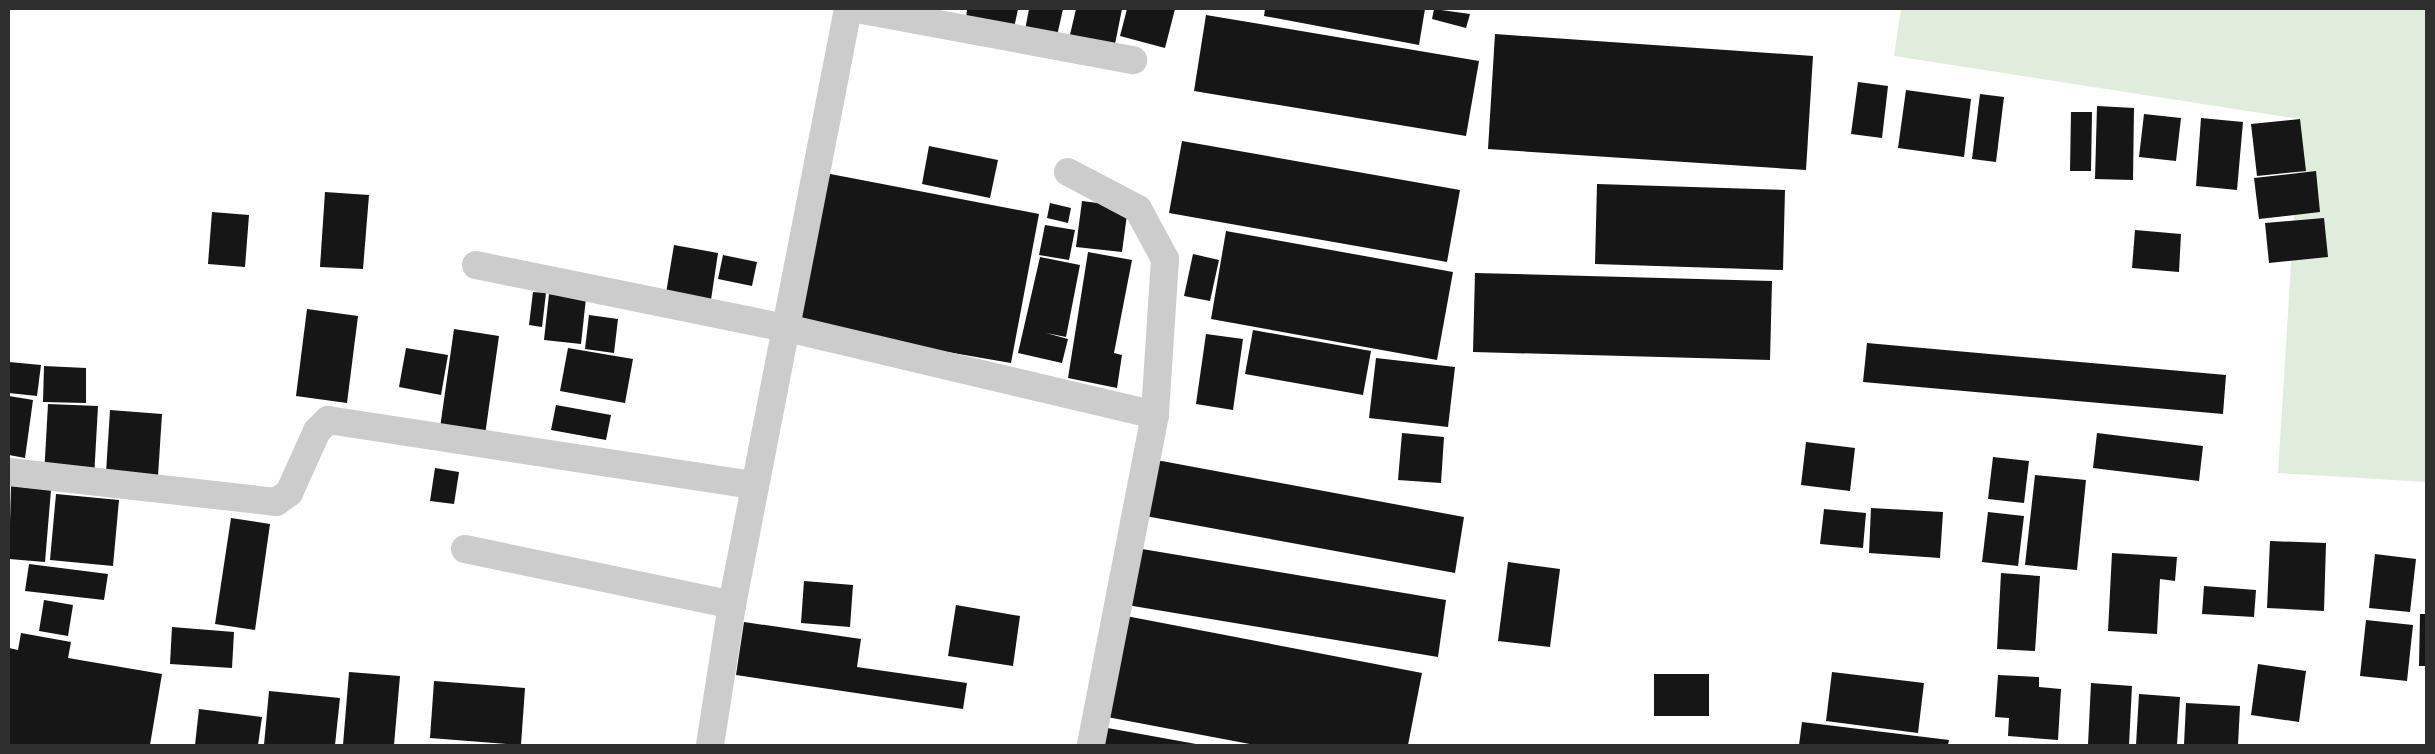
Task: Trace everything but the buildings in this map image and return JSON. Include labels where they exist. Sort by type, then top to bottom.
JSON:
[{"type":"street","points":[[710,745],[732,605],[848,9]]},
{"type":"street","points":[[858,9],[1133,60]]},
{"type":"street","points":[[1068,172],[1138,209],[1165,259],[1156,415],[1091,745]]},
{"type":"street","points":[[476,265],[787,328],[1156,415]]},
{"type":"street","points":[[9,472],[276,502],[289,493],[317,431],[328,420],[755,485]]},
{"type":"street","points":[[465,549],[732,605]]},
{"type":"green space","points":[[1901,9],[2426,9],[2426,482],[2278,473],[2300,119],[1894,56]]}]
